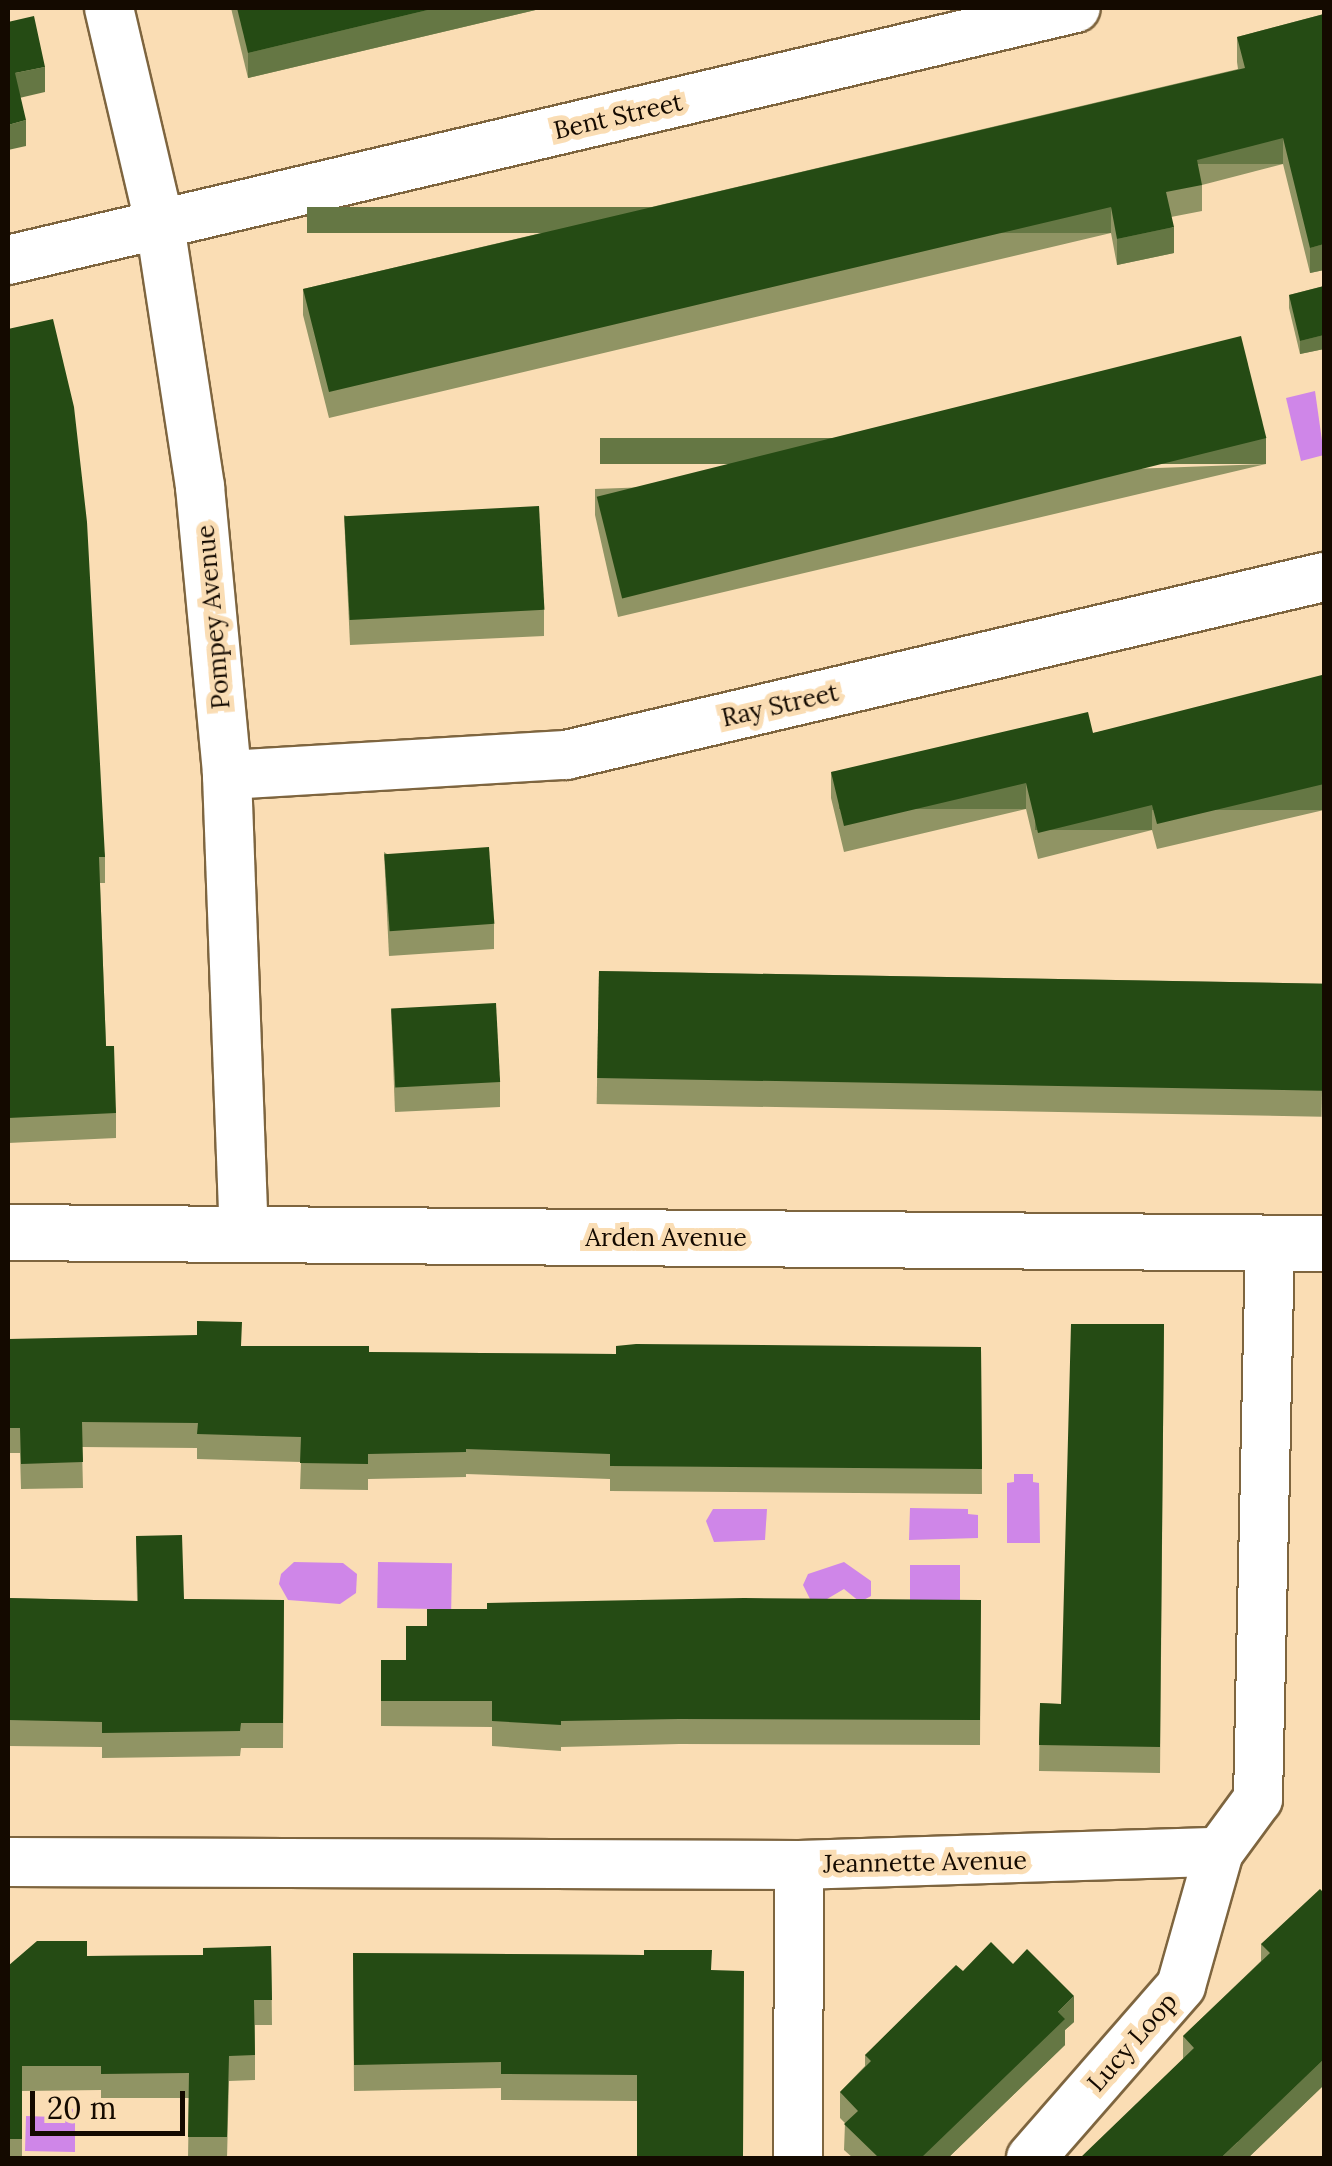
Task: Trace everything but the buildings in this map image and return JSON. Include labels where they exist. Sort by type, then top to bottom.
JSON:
[{"type":"street","name":"Pompey Avenue","points":[[110,8],[160,225],[200,487],[227,774],[244,1234]]},
{"type":"street","name":"Bent Street","points":[[8,260],[1076,8]]},
{"type":"street","name":"Ray Street","points":[[227,774],[566,755],[1324,578]]},
{"type":"street","name":"Arden Avenue","points":[[8,1232],[1324,1243]]},
{"type":"street","points":[[1220,1852],[1258,1799],[1270,1242]]},
{"type":"street","name":"Jeannette Avenue","points":[[8,1862],[800,1865],[1220,1852]]},
{"type":"street","name":"Lucy Loop","points":[[1031,2158],[1180,1986],[1220,1852]]},
{"type":"street","points":[[798,2158],[800,1865]]},
{"type":"shaded area","points":[[1315,391],[1324,455],[1301,461],[1286,398]]},
{"type":"shaded area","points":[[1014,1474],[1033,1474],[1033,1482],[1039,1483],[1040,1543],[1007,1543],[1007,1483],[1014,1482]]},
{"type":"shaded area","points":[[910,1508],[968,1509],[968,1514],[978,1515],[978,1538],[909,1540]]},
{"type":"shaded area","points":[[713,1509],[767,1509],[765,1540],[714,1542],[706,1521]]},
{"type":"shaded area","points":[[294,1562],[343,1563],[357,1574],[356,1593],[340,1604],[288,1600],[279,1584],[281,1574]]},
{"type":"shaded area","points":[[378,1562],[452,1563],[451,1609],[377,1608]]},
{"type":"shaded area","points":[[844,1562],[871,1581],[871,1596],[860,1602],[844,1589],[827,1599],[810,1599],[803,1585],[808,1574]]},
{"type":"shaded area","points":[[910,1565],[960,1565],[960,1601],[910,1601]]},
{"type":"shaded area","points":[[56,2108],[75,2109],[75,2152],[25,2151],[26,2116],[55,2117]]}]
